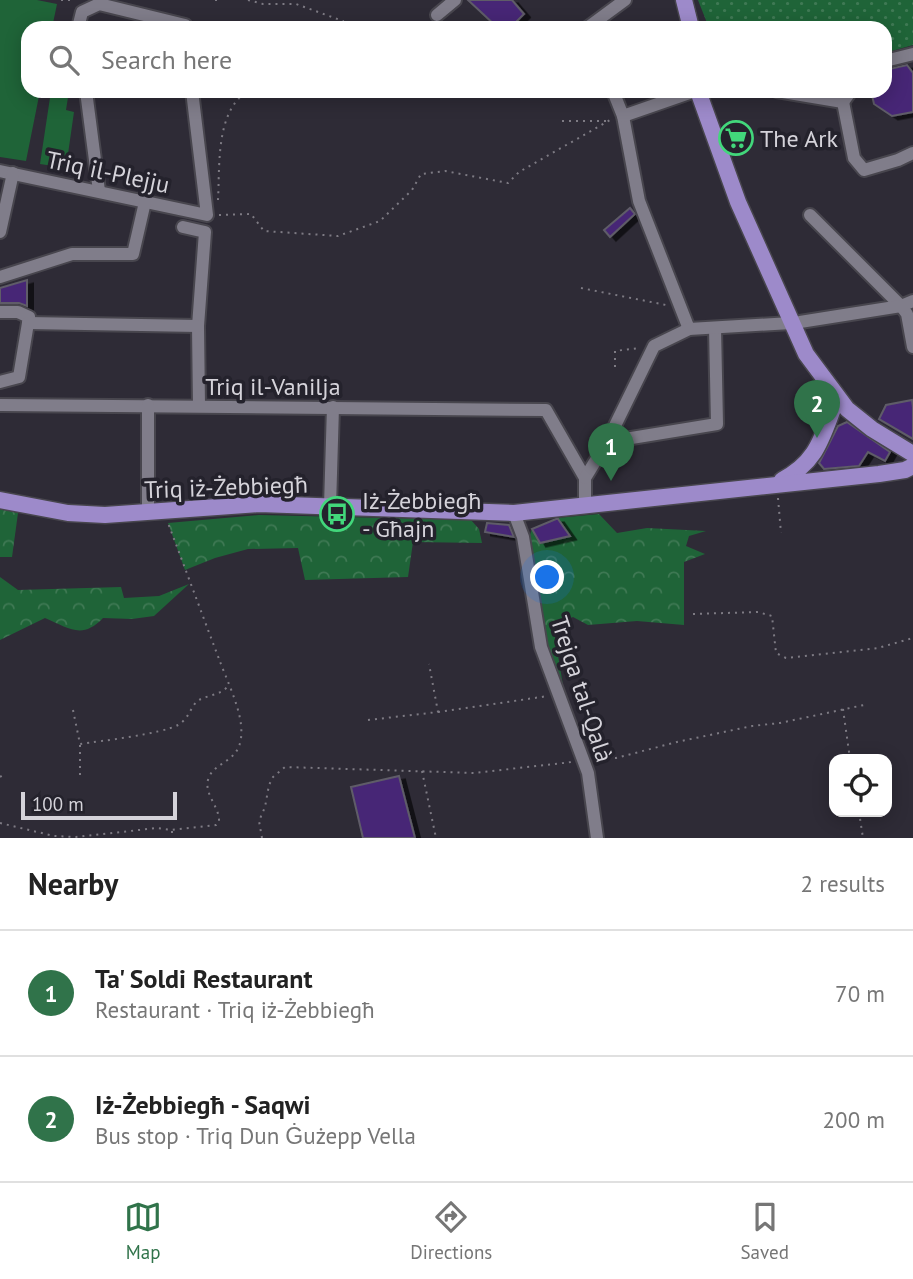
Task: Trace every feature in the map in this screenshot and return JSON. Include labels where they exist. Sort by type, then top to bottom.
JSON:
[{"type":"main road","points":[[676,0],[681,21]]},
{"type":"main road","points":[[684,0],[689,21]]},
{"type":"main road","points":[[700,98],[738,202],[795,323],[843,394],[861,413],[892,436],[913,447]]},
{"type":"main road","points":[[709,98],[806,354],[837,399],[872,429],[913,454]]},
{"type":"main road","points":[[776,483],[800,471],[813,456],[837,399]]},
{"type":"main road","points":[[813,456],[814,469],[827,479]]},
{"type":"main road","name":"Triq iż-Żebbiegħ","points":[[0,500],[68,513],[156,512],[259,504],[514,513],[878,474],[905,470],[913,466]]},
{"type":"street","points":[[438,15],[455,0]]},
{"type":"street","points":[[596,21],[625,0]]},
{"type":"street","points":[[80,21],[82,12],[99,4],[165,21]]},
{"type":"street","points":[[892,59],[913,54]]},
{"type":"street","points":[[87,98],[99,191]]},
{"type":"street","points":[[193,98],[207,215]]},
{"type":"street","points":[[617,98],[623,116],[639,201],[689,328]]},
{"type":"street","points":[[623,116],[676,98]]},
{"type":"street","points":[[847,98],[853,158],[864,170],[913,153]]},
{"type":"street","points":[[0,232],[6,172]]},
{"type":"street","name":"Triq il-Plejju","points":[[6,172],[207,215]]},
{"type":"street","points":[[0,277],[72,254],[133,254],[145,202]]},
{"type":"street","points":[[810,215],[907,303],[913,347]]},
{"type":"street","points":[[183,227],[205,232],[198,326],[199,406]]},
{"type":"street","points":[[585,506],[585,478],[607,442],[654,346],[689,328],[795,323],[907,303]]},
{"type":"street","points":[[0,312],[25,314],[29,317],[19,377],[0,382]]},
{"type":"street","points":[[28,323],[198,326]]},
{"type":"street","points":[[607,442],[717,424],[715,328]]},
{"type":"street","name":"Triq il-Vanilja","points":[[0,405],[546,410],[585,478]]},
{"type":"street","points":[[148,405],[156,512]]},
{"type":"street","points":[[330,506],[333,407]]},
{"type":"street","name":"Trejqa tal-Qalà","points":[[514,513],[523,537],[541,647],[588,774],[597,838]]},
{"type":"path","points":[[61,0],[72,0]]},
{"type":"path","points":[[248,0],[263,4],[296,4],[343,21]]},
{"type":"path","points":[[428,21],[438,15]]},
{"type":"path","points":[[207,215],[218,204],[222,130],[239,98]]},
{"type":"path","points":[[207,215],[251,214],[264,231],[338,236],[380,221],[412,190],[421,174],[445,171],[508,183],[519,172],[607,121],[623,116]]},
{"type":"path","points":[[562,121],[607,121]]},
{"type":"path","points":[[581,288],[681,309]]},
{"type":"path","points":[[615,367],[615,351],[654,346]]},
{"type":"path","points":[[776,483],[781,533]]},
{"type":"path","points":[[0,823],[38,833],[65,836],[157,828],[172,830],[216,825],[219,822],[220,814],[208,786],[209,778],[213,771],[232,759],[237,751],[242,726],[228,685],[156,512]]},
{"type":"path","points":[[693,614],[758,612],[772,616],[776,653],[786,658],[877,648],[913,638]]},
{"type":"path","points":[[429,664],[438,712]]},
{"type":"path","points":[[80,744],[173,727],[189,716],[197,701],[225,690],[228,685]]},
{"type":"path","points":[[368,720],[558,695]]},
{"type":"path","points":[[262,838],[259,821],[269,785],[273,777],[285,767],[474,773],[526,768],[583,759],[616,758],[752,726],[780,723],[864,705]]},
{"type":"path","points":[[844,709],[849,754]]},
{"type":"path","points":[[73,710],[80,744],[80,780]]},
{"type":"path","points":[[422,770],[436,838]]},
{"type":"path","points":[[860,817],[863,838]]},
{"type":"path","points":[[172,830],[173,838]]},
{"type":"green space","points":[[0,0],[37,0],[57,4],[53,21],[21,21],[21,98],[39,98],[26,161],[0,157]]},
{"type":"green space","points":[[698,0],[913,0],[913,45],[892,51],[892,21],[706,21]]},
{"type":"green space","points":[[50,98],[68,98],[66,110],[74,112],[66,168],[40,164]]},
{"type":"green space","points":[[0,509],[18,513],[12,557],[0,557]]},
{"type":"green space","points":[[599,514],[617,533],[647,528],[706,531],[689,536],[686,546],[705,554],[684,562],[684,625],[637,621],[588,625],[573,617],[553,626],[564,691],[550,658],[542,627],[528,540],[532,529],[540,544],[571,535],[557,518]]},
{"type":"green space","points":[[259,515],[471,520],[479,529],[482,543],[413,542],[408,577],[305,580],[298,548],[248,549],[185,570],[168,523]]},
{"type":"green space","points":[[0,577],[18,590],[121,587],[124,598],[159,596],[189,584],[154,616],[132,619],[103,618],[88,629],[82,630],[68,628],[45,618],[0,640]]},
{"type":"building","points":[[468,0],[512,0],[524,14],[517,21],[490,21]]},
{"type":"building","points":[[907,65],[913,73],[913,112],[892,116],[874,104],[873,98],[892,98],[892,68]]},
{"type":"building","points":[[630,208],[635,214],[610,237],[604,230]]},
{"type":"building","points":[[27,280],[27,306],[0,303],[0,288]]},
{"type":"building","points":[[912,400],[913,439],[879,419],[886,405]]},
{"type":"building","points":[[847,422],[890,452],[885,461],[868,452],[859,466],[824,469],[819,463],[838,426]]},
{"type":"building","points":[[556,519],[570,536],[540,543],[532,529]]},
{"type":"building","points":[[487,523],[509,525],[514,537],[485,532]]},
{"type":"building","points":[[399,776],[415,838],[363,838],[351,787]]},
{"type":"place","name":"The Ark","points":[[736,138]]},
{"type":"place","name":"Iż-Żebbiegħ - Saqwi","points":[[817,438]]},
{"type":"place","name":"Ta' Soldi Restaurant","points":[[611,481]]},
{"type":"place","name":"Iż-Żebbiegħ - Għajn","points":[[337,514]]}]
